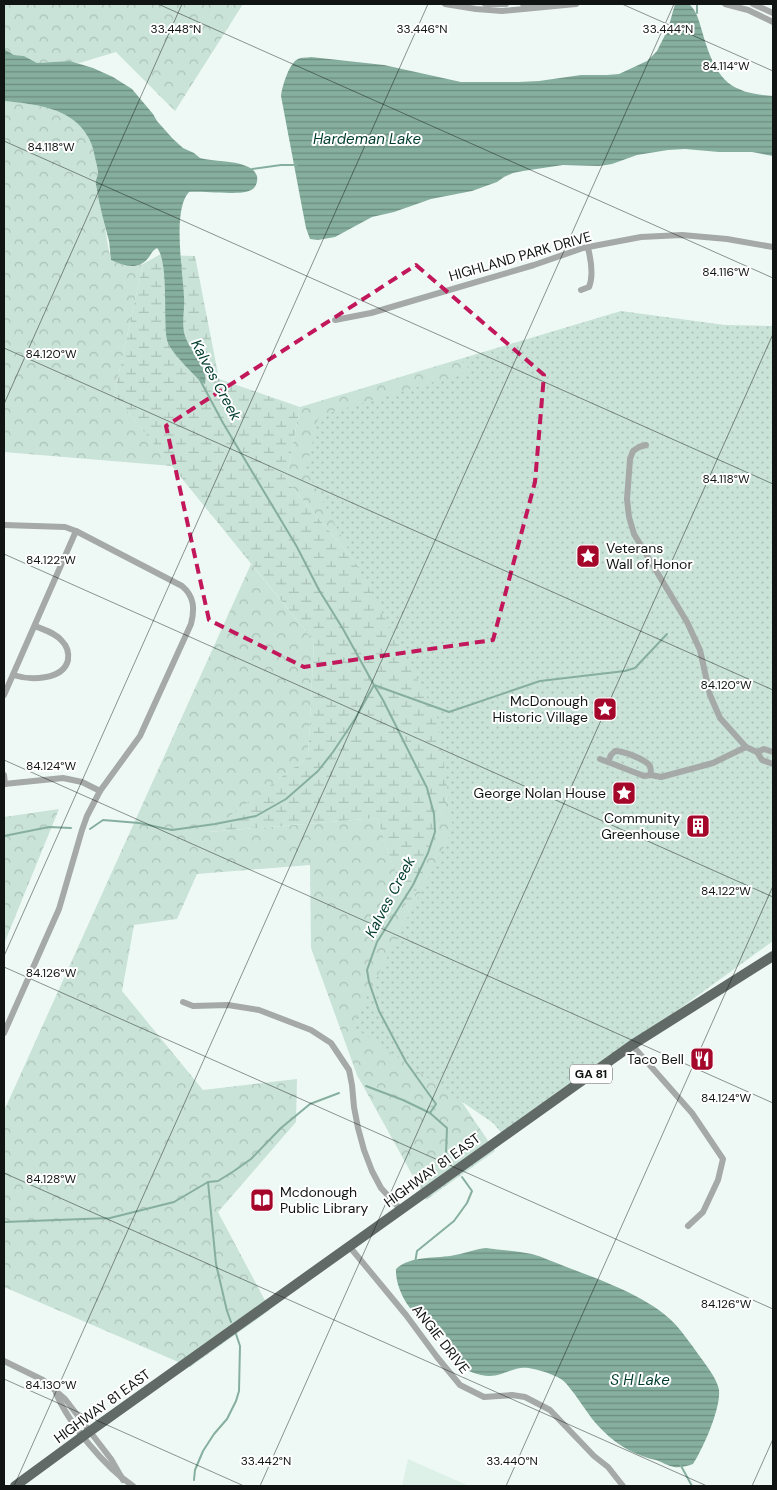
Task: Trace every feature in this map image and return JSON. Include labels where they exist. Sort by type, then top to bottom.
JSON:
[{"type":"main road","name":"HIGHWAY 81 EAST","points":[[16,1486],[348,1246],[632,1045],[773,956]]},
{"type":"street","points":[[445,4],[506,4]]},
{"type":"street","points":[[523,4],[547,4]]},
{"type":"street","points":[[487,5],[507,11],[576,4]]},
{"type":"street","points":[[725,4],[748,10],[773,22]]},
{"type":"street","points":[[753,4],[773,13]]},
{"type":"street","name":"HIGHLAND PARK DRIVE","points":[[335,320],[371,313],[588,248],[641,237],[682,235],[773,246]]},
{"type":"street","points":[[581,290],[589,287],[592,280],[588,248]]},
{"type":"street","points":[[646,445],[633,451],[630,458],[627,499],[629,517],[634,534],[687,622],[700,650],[710,695],[720,718],[746,746],[757,752],[762,760],[773,764]]},
{"type":"street","points":[[4,525],[56,527],[76,531],[182,586],[188,592],[194,607],[192,624],[140,736],[100,791],[89,810],[59,909],[4,1033]]},
{"type":"street","points":[[4,695],[76,531]]},
{"type":"street","points":[[13,675],[28,679],[49,676],[61,671],[66,664],[68,659],[67,650],[62,641],[35,626]]},
{"type":"street","points":[[600,759],[644,776],[661,777],[713,763],[746,746]]},
{"type":"street","points":[[757,752],[764,749],[773,752]]},
{"type":"street","points":[[608,762],[611,754],[615,751],[620,751],[643,760],[648,764],[652,775]]},
{"type":"street","points":[[4,775],[4,784],[63,778],[82,782],[100,791]]},
{"type":"street","points":[[183,1002],[193,1006],[228,1005],[259,1010],[311,1030],[331,1043],[349,1070],[358,1128],[372,1171],[381,1188],[401,1210]]},
{"type":"street","points":[[632,1045],[692,1113],[723,1159],[718,1180],[703,1212],[688,1226]]},
{"type":"street","name":"ANGIE DRIVE","points":[[348,1246],[406,1315],[460,1385],[484,1397],[512,1395],[525,1397],[550,1410],[594,1456],[608,1467],[623,1486]]},
{"type":"street","points":[[4,1361],[43,1380],[55,1392],[60,1403],[86,1434],[99,1456],[123,1480],[133,1486]]},
{"type":"highlighted area","points":[[416,265],[544,375],[535,482],[493,640],[304,667],[209,620],[166,426]]},
{"type":"shaded area","points":[[408,1459],[469,1486],[402,1486]]},
{"type":"green space","points":[[4,4],[243,4],[175,111],[116,52],[79,63],[70,61],[37,63],[24,56],[14,55],[4,49]]},
{"type":"green space","points":[[4,101],[39,106],[62,113],[81,127],[91,143],[98,171],[97,189],[111,260],[134,266],[143,264],[114,395],[172,466],[4,452]]},
{"type":"green space","points":[[159,255],[195,256],[219,379],[300,407],[286,480],[414,631],[466,739],[409,913],[377,818],[208,832],[308,757],[314,641],[114,395],[143,264]]},
{"type":"green space","points":[[621,311],[725,325],[773,326],[773,941],[504,1136],[493,1123],[352,1026],[453,829],[437,716],[306,470],[319,416],[471,371],[460,359]]},
{"type":"green space","points":[[460,359],[621,518],[412,1028],[495,1151],[426,1200],[357,1075],[311,948],[310,865],[197,874],[177,919],[134,925],[122,991],[203,1090],[297,1079],[296,1122],[218,1212],[270,1310],[190,1367],[4,1287],[4,1111],[251,564],[314,641],[308,757],[209,832],[377,818],[409,912],[466,739],[414,631],[286,480],[300,407]]},
{"type":"green space","points":[[59,809],[4,944],[4,817]]},
{"type":"water","name":"Hardeman Lake","points":[[675,4],[689,4],[694,10],[714,65],[725,80],[743,91],[773,96],[773,156],[752,152],[668,150],[637,155],[612,164],[599,166],[563,165],[523,171],[513,173],[497,182],[472,191],[431,199],[394,212],[372,217],[335,237],[318,240],[310,239],[306,228],[281,96],[284,81],[289,70],[298,59],[311,57],[384,65],[461,82],[539,81],[581,75],[619,74],[647,61],[657,51],[668,29]]},
{"type":"water","points":[[4,49],[14,55],[24,56],[37,63],[70,61],[113,77],[132,89],[157,121],[183,148],[200,158],[241,164],[253,170],[257,176],[257,182],[253,189],[246,192],[189,192],[181,212],[180,242],[184,297],[184,331],[187,342],[202,365],[205,384],[177,356],[167,340],[163,265],[157,248],[145,261],[136,266],[121,264],[111,260],[109,241],[96,184],[97,168],[90,140],[81,127],[62,113],[39,106],[4,101]]},
{"type":"water","name":"S H Lake","points":[[486,1248],[532,1254],[592,1277],[638,1297],[652,1305],[675,1324],[710,1371],[719,1390],[714,1417],[702,1449],[693,1464],[681,1467],[672,1466],[635,1453],[622,1446],[598,1426],[573,1392],[561,1379],[553,1375],[536,1369],[525,1368],[487,1376],[471,1372],[460,1364],[450,1341],[445,1335],[418,1316],[409,1307],[399,1288],[396,1269],[409,1261],[417,1259],[448,1256]]},
{"type":"waterway","points":[[697,5],[697,13]]},
{"type":"waterway","points":[[252,169],[297,165]]},
{"type":"waterway","name":"Kalves Creek","points":[[199,378],[383,700],[427,788],[434,814],[435,832],[428,853],[413,885],[377,942],[367,970],[379,1011],[406,1062],[436,1104],[430,1113]]},
{"type":"waterway","name":"Kalves Creek","points":[[374,685],[449,712],[540,681],[625,671],[635,668],[667,634]]},
{"type":"waterway","points":[[90,829],[103,820],[139,823],[172,830],[256,816],[286,799],[318,771],[355,719],[374,685]]},
{"type":"waterway","points":[[4,836],[49,827],[71,828]]},
{"type":"waterway","points":[[366,1086],[430,1113],[447,1128],[446,1153],[451,1165]]},
{"type":"waterway","points":[[4,1222],[110,1218],[174,1202],[208,1182],[218,1181],[234,1171],[251,1159],[281,1128],[310,1104],[339,1093]]},
{"type":"waterway","name":"Kalves Creek","points":[[415,1263],[417,1251],[454,1221],[467,1203],[472,1191],[462,1177]]},
{"type":"waterway","points":[[208,1182],[216,1264],[231,1322]]},
{"type":"waterway","points":[[194,1480],[195,1470],[203,1451],[227,1419],[239,1391],[240,1346],[236,1334]]},
{"type":"waterway","name":"Kalves Creek","points":[[680,1464],[692,1486]]},
{"type":"place","name":"Veterans Wall of Honor","points":[[588,556]]},
{"type":"place","name":"McDonough Historic Village","points":[[605,709]]},
{"type":"place","name":"George Nolan House","points":[[624,793]]},
{"type":"place","name":"Community Greenhouse","points":[[698,826]]},
{"type":"place","name":"Taco Bell","points":[[702,1059]]},
{"type":"place","name":"Mcdonough Public Library","points":[[262,1200]]}]
